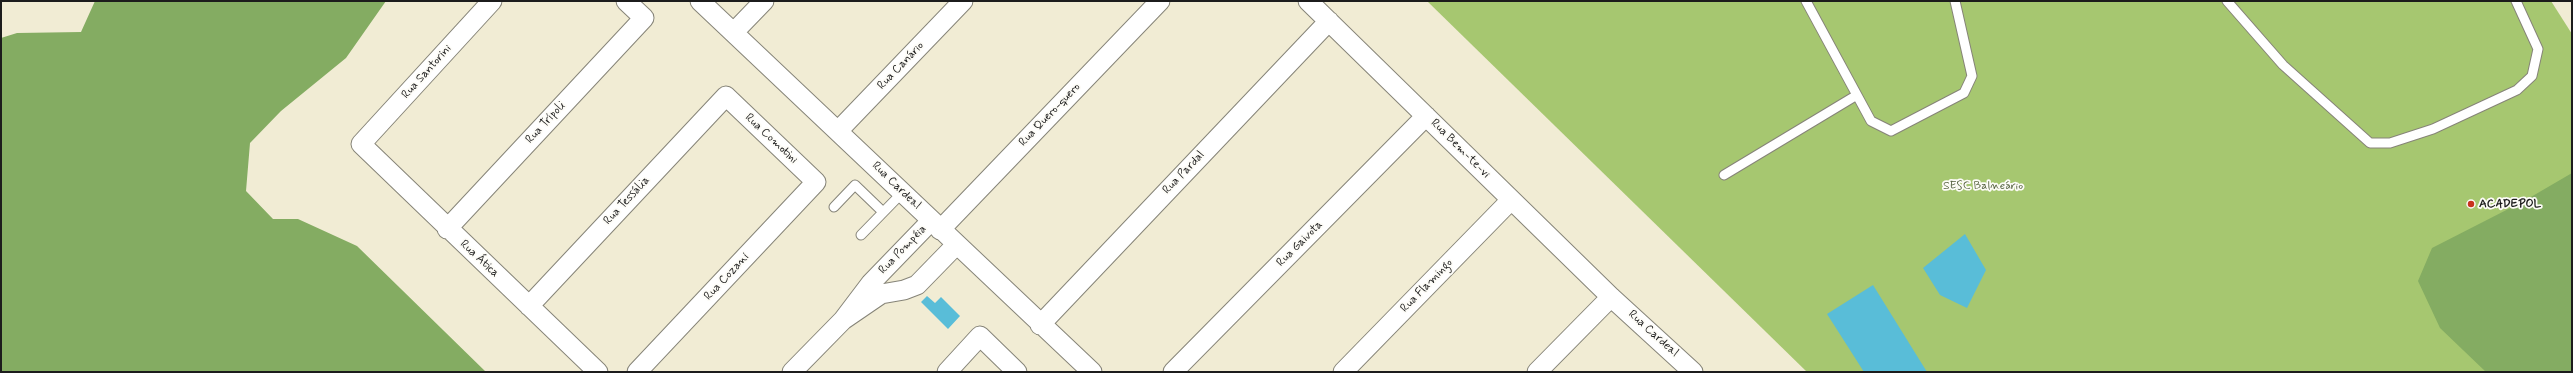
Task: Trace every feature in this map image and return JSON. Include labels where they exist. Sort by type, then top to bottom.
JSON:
[{"type":"street","name":"Rua Santorini","points":[[362,144],[492,1]]},
{"type":"street","name":"Rua Trípoli","points":[[447,229],[644,18],[626,1]]},
{"type":"street","name":"Rua Cardeal","points":[[700,1],[839,130],[902,193],[1040,325],[1092,372]]},
{"type":"street","points":[[734,32],[764,1]]},
{"type":"street","name":"Rua Canário","points":[[839,130],[963,1]]},
{"type":"street","name":"Rua Quero-quero","points":[[940,229],[1160,1]]},
{"type":"street","name":"Rua Bem-te-vi","points":[[1308,1],[1611,297]]},
{"type":"street","name":"Rua Pardal","points":[[1040,325],[1329,21]]},
{"type":"street","name":"Rua Comotini","points":[[726,96],[816,182]]},
{"type":"street","name":"Rua Tessália","points":[[529,306],[726,96]]},
{"type":"street","name":"Rua Gaivota","points":[[1173,372],[1426,116]]},
{"type":"street","name":"Rua Ática","points":[[362,144],[447,229],[598,372]]},
{"type":"street","name":"Rua Cozani","points":[[637,372],[816,182]]},
{"type":"street","name":"Rua Flamingo","points":[[1343,372],[1511,200]]},
{"type":"street","name":"Rua Pompéia","points":[[792,372],[843,320],[875,279],[904,261],[940,229]]},
{"type":"street","name":"Rua Pompéia","points":[[843,320],[881,294],[898,292],[919,284],[940,229]]},
{"type":"street","name":"Rua Cardeal","points":[[1611,297],[1693,372]]},
{"type":"street","points":[[1538,372],[1611,297]]},
{"type":"street","points":[[947,372],[980,336],[1017,372]]},
{"type":"lane","points":[[1806,1],[1871,121],[1891,131],[1964,92],[1972,76],[1954,1]]},
{"type":"lane","points":[[2227,1],[2289,71],[2370,143],[2390,143],[2433,129],[2517,90],[2532,76],[2538,49],[2516,1]]},
{"type":"lane","points":[[1724,175],[1857,95]]},
{"type":"lane","points":[[834,207],[855,185],[883,212]]},
{"type":"lane","points":[[861,235],[902,193]]},
{"type":"green space","points":[[95,1],[386,1],[346,58],[281,111],[250,143],[246,191],[273,219],[298,219],[357,246],[486,372],[1,372],[1,38],[17,33],[81,32]]},
{"type":"green space","name":"SESC Balneário","points":[[1427,1],[2551,1],[2572,34],[2572,372],[1807,372]]},
{"type":"green space","points":[[2572,173],[2572,372],[2486,372],[2440,328],[2418,281],[2432,248],[2524,201]]},
{"type":"water","points":[[1965,234],[1986,270],[1967,308],[1940,295],[1923,268]]},
{"type":"water","points":[[1873,285],[1927,372],[1864,372],[1827,314]]},
{"type":"water","points":[[927,296],[935,303],[941,297],[960,316],[948,329],[921,302]]},
{"type":"place","name":"ACADEPOL","points":[[2471,204]]}]
